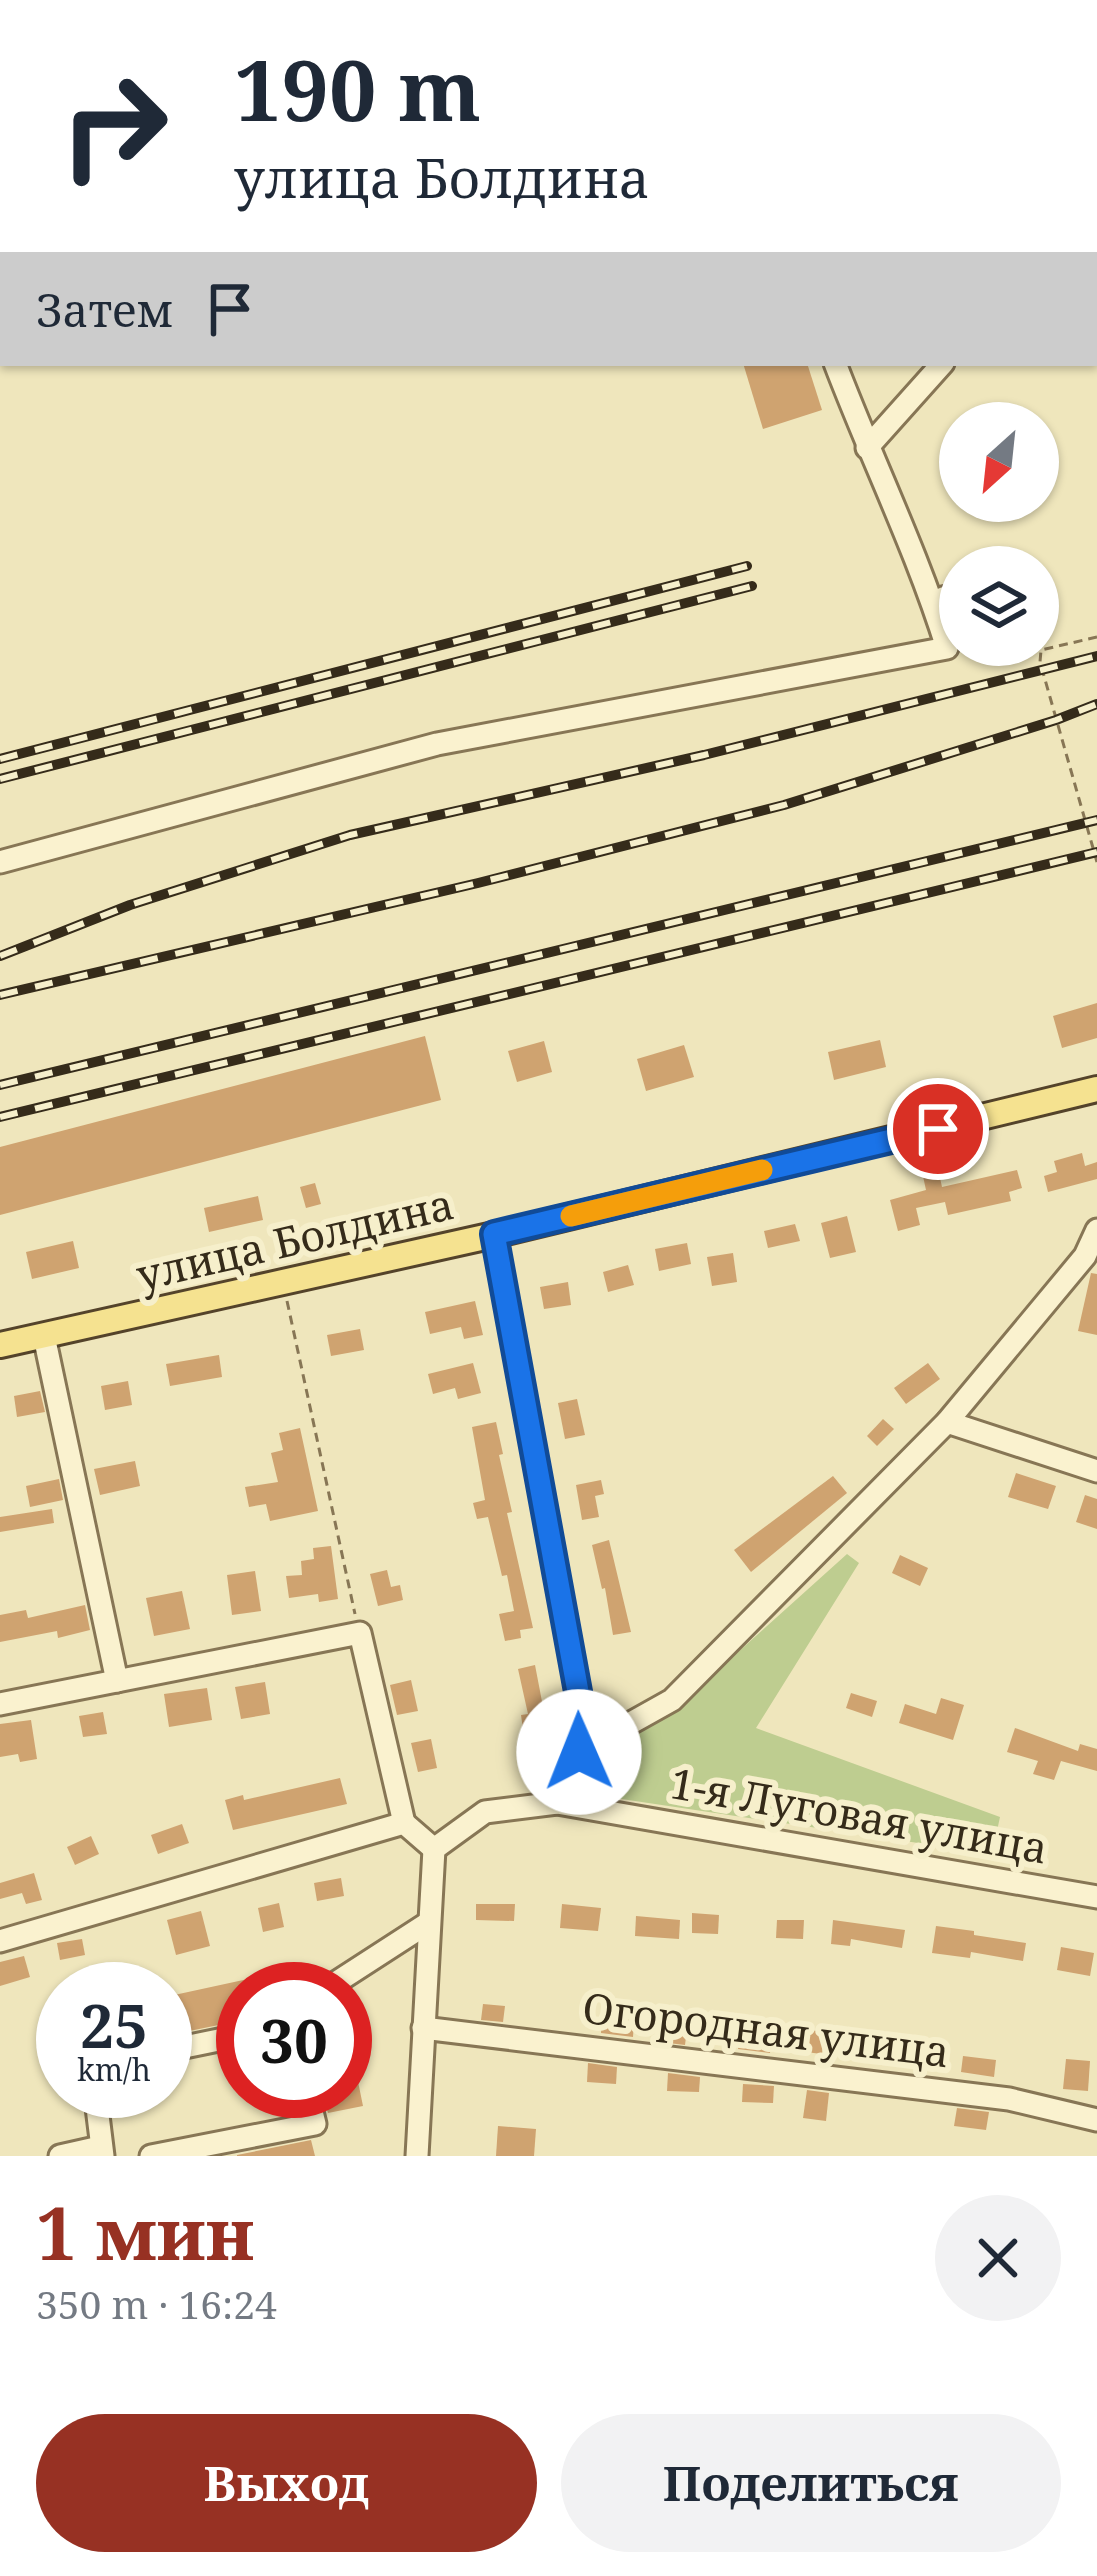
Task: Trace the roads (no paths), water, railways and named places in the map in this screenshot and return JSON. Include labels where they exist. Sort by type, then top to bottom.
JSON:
[{"type":"main road","name":"улица Болдина","points":[[0,1345],[494,1234],[1097,1089]]},
{"type":"street","points":[[0,862],[436,744],[947,649],[836,366]]},
{"type":"street","points":[[867,448],[940,366]]},
{"type":"street","points":[[934,606],[939,602]]},
{"type":"street","points":[[579,1752],[672,1700],[947,1422],[1091,1260],[1097,1230]]},
{"type":"street","points":[[494,1234],[581,1708],[579,1752],[557,1803]]},
{"type":"street","points":[[44,1336],[117,1681]]},
{"type":"street","points":[[947,1422],[1097,1471]]},
{"type":"street","points":[[0,1704],[360,1634],[404,1823],[434,1849],[417,2156]]},
{"type":"street","name":"1-я Луговая улица","points":[[434,1849],[485,1812],[557,1803],[1097,1897]]},
{"type":"street","points":[[0,1941],[404,1823]]},
{"type":"street","points":[[368,1962],[428,1923]]},
{"type":"street","name":"Огородная улица","points":[[423,2028],[1009,2099],[1097,2120]]},
{"type":"street","points":[[59,2156],[101,2151],[98,2118]]},
{"type":"street","points":[[151,2156],[315,2123],[314,2118]]},
{"type":"railway","points":[[0,759],[747,566]]},
{"type":"railway","points":[[0,779],[752,586]]},
{"type":"railway","points":[[0,956],[130,905],[350,835],[704,755],[1097,656]]},
{"type":"railway","points":[[0,995],[478,883],[784,805],[1097,704]]},
{"type":"railway","points":[[0,1085],[1097,820]]},
{"type":"railway","points":[[0,1117],[1097,852]]}]
